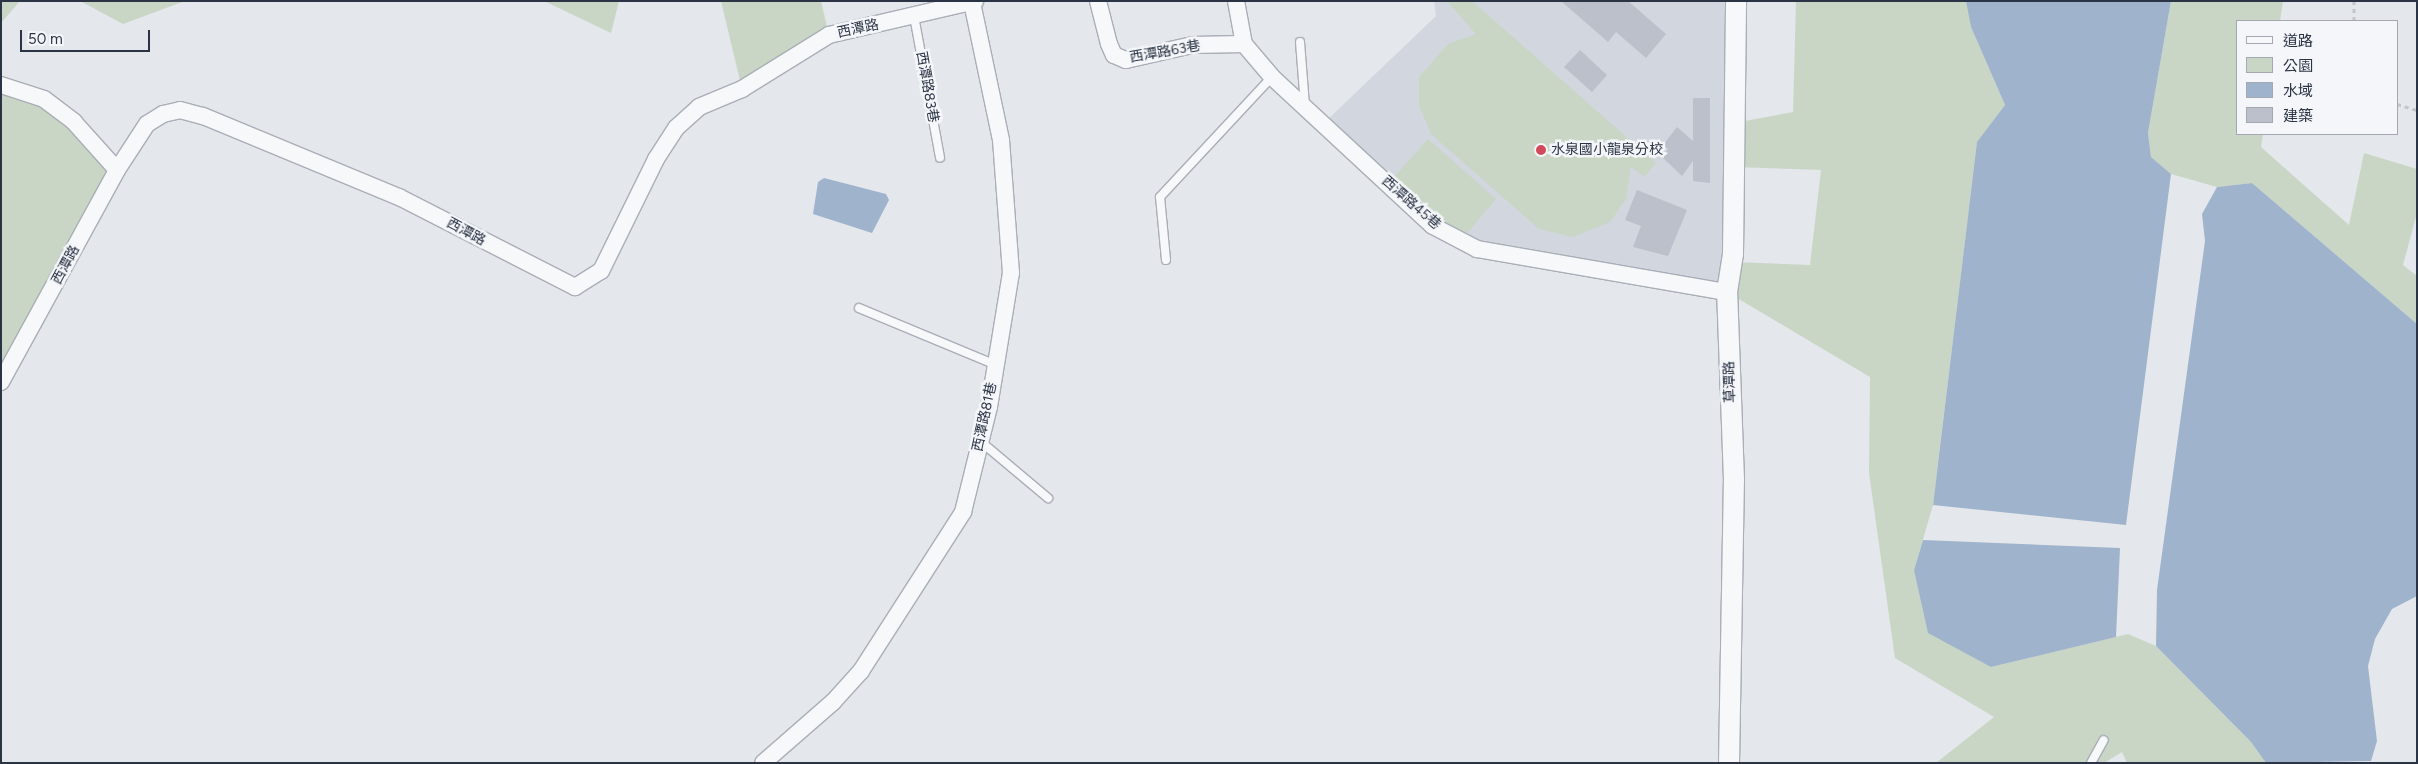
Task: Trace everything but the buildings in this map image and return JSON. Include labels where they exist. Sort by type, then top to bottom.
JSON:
[{"type":"street","name":"西潭路63巷","points":[[1098,1],[1109,44],[1114,55],[1126,60],[1192,45],[1244,44]]},
{"type":"street","name":"西潭路45巷","points":[[1236,1],[1244,44],[1272,77],[1433,226],[1477,249],[1727,292]]},
{"type":"street","name":"草潭路","points":[[1729,763],[1734,480],[1727,292],[1733,253],[1736,1]]},
{"type":"street","name":"西潭路","points":[[1,382],[117,170],[147,124],[163,114],[180,110],[203,116],[399,197],[575,287],[601,271],[656,159],[676,128],[699,106],[742,89],[828,35],[974,2]]},
{"type":"street","name":"西潭路81巷","points":[[763,763],[833,702],[893,627],[963,512],[996,365],[1011,272],[1010,212],[1001,140],[974,2]]},
{"type":"street","points":[[1,85],[44,99],[74,122],[117,170]]},
{"type":"lane","name":"西潭路83巷","points":[[914,16],[940,158]]},
{"type":"lane","points":[[1300,42],[1306,107]]},
{"type":"lane","points":[[1166,260],[1160,196],[1272,77]]},
{"type":"lane","points":[[859,308],[996,365]]},
{"type":"lane","points":[[980,441],[1048,498]]},
{"type":"lane","points":[[2091,763],[2104,740]]},
{"type":"path","points":[[2354,1],[2354,20]]},
{"type":"path","points":[[2398,104],[2417,110]]},
{"type":"shaded area","name":"水泉國小龍泉分校","points":[[1434,1],[1732,1],[1727,292],[1477,249],[1433,226],[1324,123],[1436,16]]},
{"type":"green space","points":[[1,1],[20,1],[1,23]]},
{"type":"green space","points":[[80,1],[185,1],[123,24]]},
{"type":"green space","points":[[544,1],[619,1],[611,33]]},
{"type":"green space","points":[[721,1],[821,1],[829,35],[742,89]]},
{"type":"green space","points":[[1447,1],[1472,1],[1656,163],[1644,177],[1631,166],[1626,199],[1610,222],[1573,237],[1539,229],[1431,134],[1419,105],[1419,77],[1448,44],[1476,34]]},
{"type":"green space","points":[[1796,1],[1967,1],[1971,27],[2005,105],[1977,143],[1933,505],[1914,570],[1991,667],[2128,634],[2156,646],[2251,742],[2266,763],[2127,763],[2122,752],[2104,763],[1936,763],[1994,717],[1895,658],[1869,473],[1870,377],[1727,292],[1733,262],[1810,265],[1821,170],[1733,167],[1734,123],[1793,112]]},
{"type":"green space","points":[[2171,1],[2283,1],[2280,20],[2236,20],[2236,135],[2263,135],[2261,147],[2349,225],[2364,153],[2417,169],[2417,213],[2403,265],[2417,276],[2417,324],[2252,183],[2217,187],[2171,174],[2151,157],[2148,133]]},
{"type":"green space","points":[[1,83],[74,122],[117,170],[1,382]]},
{"type":"green space","points":[[1428,139],[1496,199],[1463,238],[1394,177]]},
{"type":"water","points":[[1966,1],[2171,1],[2148,133],[2151,157],[2171,174],[2126,525],[1933,505],[1977,142],[2005,105],[1971,27]]},
{"type":"water","points":[[824,178],[886,194],[889,200],[872,233],[813,214],[818,182]]},
{"type":"water","points":[[2252,183],[2417,324],[2417,596],[2392,609],[2375,639],[2368,666],[2377,741],[2371,761],[2266,763],[2251,742],[2156,646],[2157,590],[2205,241],[2202,214],[2217,187]]},
{"type":"water","points":[[1923,540],[2120,548],[2116,637],[1991,667],[1928,633],[1914,570]]},
{"type":"place","name":"水泉國小龍泉分校","points":[[1541,150]]}]
